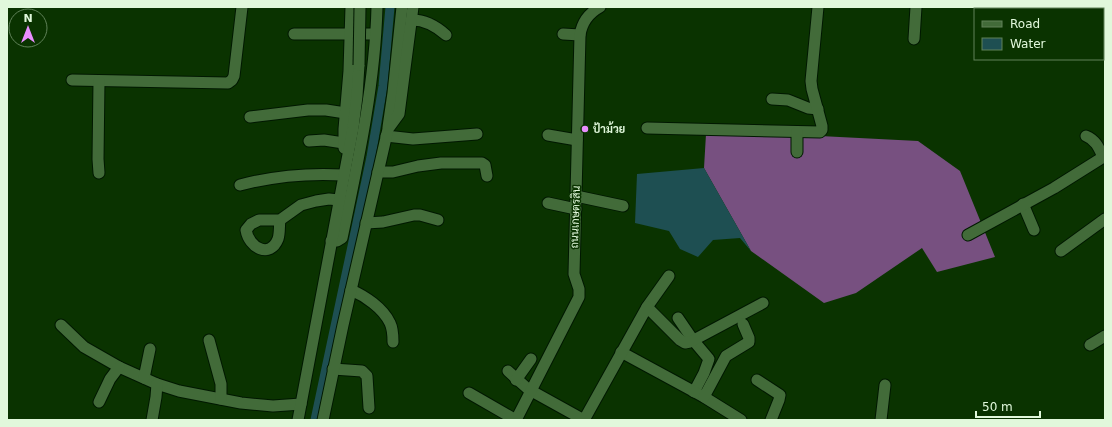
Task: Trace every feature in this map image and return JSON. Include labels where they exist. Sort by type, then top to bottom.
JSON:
[{"type":"street","points":[[72,80],[228,83],[234,76],[242,7]]},
{"type":"street","points":[[350,7],[350,114]]},
{"type":"street","points":[[298,420],[347,160],[350,114],[359,65],[360,7]]},
{"type":"street","points":[[331,242],[342,238],[362,136],[370,85],[377,7]]},
{"type":"street","points":[[323,420],[387,133],[394,86],[402,7]]},
{"type":"street","points":[[387,133],[399,114],[413,7]]},
{"type":"street","name":"ถนนเกษตรสิน","points":[[516,420],[579,297],[579,289],[574,274],[580,35],[582,24],[593,11],[600,7]]},
{"type":"street","points":[[647,128],[820,132],[822,130],[811,81],[818,7]]},
{"type":"street","points":[[914,39],[916,7]]},
{"type":"street","points":[[412,20],[428,22],[446,35]]},
{"type":"street","points":[[294,34],[375,34]]},
{"type":"street","points":[[563,34],[580,35]]},
{"type":"street","points":[[99,173],[100,81]]},
{"type":"street","points":[[772,99],[788,100],[808,108],[818,109]]},
{"type":"street","points":[[250,117],[308,110],[326,110],[350,114]]},
{"type":"street","points":[[797,132],[797,152]]},
{"type":"street","points":[[387,133],[413,139],[477,134]]},
{"type":"street","points":[[548,135],[577,140]]},
{"type":"street","points":[[968,235],[1054,188],[1104,157],[1095,142],[1086,136]]},
{"type":"street","points":[[308,141],[324,140],[347,143]]},
{"type":"street","points":[[378,172],[394,172],[418,166],[441,163],[482,163],[485,165],[487,176]]},
{"type":"street","points":[[240,185],[261,179],[320,174],[344,175]]},
{"type":"street","points":[[576,196],[623,206]]},
{"type":"street","points":[[280,220],[301,206],[316,201],[329,199],[339,200]]},
{"type":"street","points":[[548,203],[576,209]]},
{"type":"street","points":[[1023,204],[1034,230]]},
{"type":"street","points":[[366,223],[383,222],[414,215],[420,215],[438,220]]},
{"type":"street","points":[[1060,250],[1105,219]]},
{"type":"street","points":[[508,371],[516,380],[532,391],[584,420],[647,307],[669,276]]},
{"type":"street","points":[[351,290],[369,301],[384,314],[390,322],[393,342]]},
{"type":"street","points":[[647,307],[680,340],[685,343],[763,303]]},
{"type":"street","points":[[678,318],[693,340],[709,359],[699,394]]},
{"type":"street","points":[[699,394],[726,356],[749,342],[749,338],[743,324]]},
{"type":"street","points":[[61,325],[84,347],[119,367],[157,384],[179,391],[241,402],[273,406],[301,404]]},
{"type":"street","points":[[1090,345],[1105,336]]},
{"type":"street","points":[[209,340],[221,384],[221,399]]},
{"type":"street","points":[[144,378],[150,349]]},
{"type":"street","points":[[621,352],[699,394],[741,420]]},
{"type":"street","points":[[516,380],[531,359]]},
{"type":"street","points":[[99,402],[110,379],[119,367]]},
{"type":"street","points":[[334,369],[362,371],[367,376],[369,408]]},
{"type":"street","points":[[757,380],[780,395],[780,400],[772,420]]},
{"type":"street","points":[[152,420],[157,384]]},
{"type":"street","points":[[881,420],[885,385]]},
{"type":"street","points":[[469,393],[516,420]]},
{"type":"shaded area","points":[[706,134],[820,136],[918,141],[960,171],[995,257],[937,272],[922,248],[856,293],[824,303],[751,251],[704,168]]},
{"type":"water","points":[[704,168],[751,251],[740,238],[713,240],[698,257],[680,249],[669,231],[635,223],[637,174]]},
{"type":"waterway","points":[[315,420],[371,157],[383,86],[390,7]]},
{"type":"place","name":"ป้าม้วย","points":[[585,129]]}]
